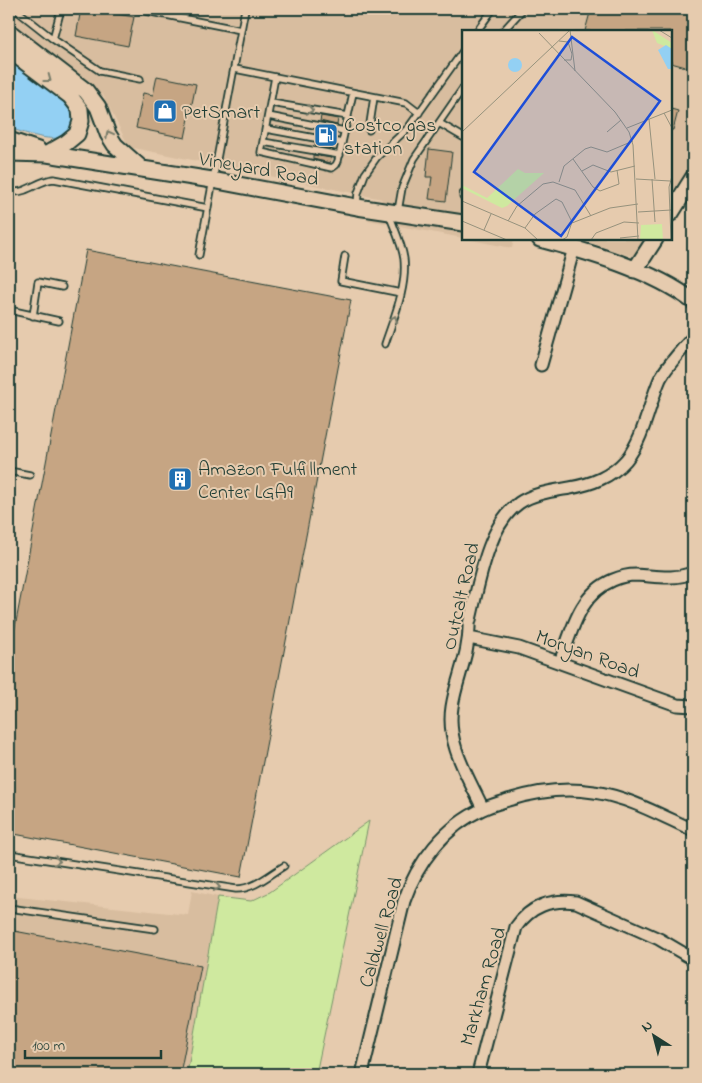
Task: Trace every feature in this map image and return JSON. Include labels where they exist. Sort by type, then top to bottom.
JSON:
[{"type":"street","points":[[9,32],[86,91],[98,107],[108,134],[116,145],[142,168]]},
{"type":"street","points":[[9,50],[70,96],[80,109],[81,121],[77,134],[71,140],[47,154]]},
{"type":"street","name":"Vineyard Road","points":[[9,140],[47,154]]},
{"type":"street","name":"Vineyard Road","points":[[9,153],[47,154],[142,168],[357,207],[462,223]]},
{"type":"street","points":[[672,211],[693,178]]},
{"type":"street","points":[[544,240],[574,248],[635,270],[663,282],[693,301]]},
{"type":"street","points":[[635,270],[654,240]]},
{"type":"street","points":[[541,365],[574,248]]},
{"type":"street","name":"Outcalt Road","points":[[483,809],[455,750],[451,731],[452,707],[469,638],[469,624],[494,535],[504,517],[518,503],[535,495],[587,485],[604,478],[616,470],[634,448],[661,378],[693,337]]},
{"type":"street","points":[[560,662],[580,610],[597,588],[632,575],[664,578],[681,577],[693,573]]},
{"type":"street","name":"Moryan Road","points":[[469,638],[519,648],[677,705],[693,706]]},
{"type":"street","name":"Caldwell Road","points":[[362,1074],[404,901],[411,881],[438,843],[461,822],[483,809],[522,796],[547,790],[570,789],[596,792],[624,799],[693,830]]},
{"type":"street","name":"Markham Road","points":[[478,1074],[516,927],[524,915],[534,908],[564,901],[576,902],[659,939],[693,959]]},
{"type":"lane","points":[[15,9],[53,39],[100,71],[140,80]]},
{"type":"lane","points":[[53,39],[61,9]]},
{"type":"lane","points":[[136,9],[242,30]]},
{"type":"lane","points":[[199,255],[245,9]]},
{"type":"lane","points":[[478,30],[493,9]]},
{"type":"lane","points":[[504,30],[523,9]]},
{"type":"lane","points":[[357,207],[358,193],[365,174],[377,157],[408,128],[462,52]]},
{"type":"lane","points":[[235,68],[406,103],[419,113]]},
{"type":"lane","points":[[275,77],[261,152],[332,168],[336,165],[340,154],[353,93]]},
{"type":"lane","points":[[385,344],[401,293],[404,259],[393,213],[414,159],[462,89]]},
{"type":"lane","points":[[368,130],[374,97]]},
{"type":"lane","points":[[271,103],[348,116]]},
{"type":"lane","points":[[268,116],[345,131]]},
{"type":"lane","points":[[439,123],[462,136]]},
{"type":"lane","points":[[266,129],[342,143]]},
{"type":"lane","points":[[263,142],[340,154]]},
{"type":"lane","points":[[9,208],[12,192],[25,191],[44,181],[54,179],[208,208]]},
{"type":"lane","points":[[345,256],[341,281],[401,293]]},
{"type":"lane","points":[[33,316],[38,282],[62,287]]},
{"type":"lane","points":[[9,310],[59,321]]},
{"type":"lane","points":[[9,471],[30,475]]},
{"type":"lane","points":[[9,854],[236,889],[255,885],[284,866]]},
{"type":"lane","points":[[9,908],[155,929]]},
{"type":"shaded area","points":[[9,9],[693,9],[693,164],[672,197],[672,30],[462,30],[462,238],[368,220],[382,199],[129,147],[103,95],[9,43]]},
{"type":"shaded area","points":[[471,240],[514,240],[512,248]]},
{"type":"shaded area","points":[[582,240],[645,240],[634,257]]},
{"type":"shaded area","points":[[192,891],[218,897],[187,1074],[9,1074],[9,896],[188,915]]},
{"type":"green space","points":[[369,821],[316,1074],[187,1074],[218,897],[251,901],[270,892]]},
{"type":"water","points":[[9,58],[67,103],[75,115],[68,134],[62,137],[47,138],[9,128]]},
{"type":"building","points":[[81,9],[134,17],[128,46],[76,36]]},
{"type":"building","points":[[591,9],[693,9],[693,69],[672,63],[672,30],[585,30]]},
{"type":"building","name":"PetSmart","points":[[157,76],[196,84],[185,138],[136,128],[143,93],[153,95]]},
{"type":"building","points":[[672,109],[678,111],[672,130]]},
{"type":"building","points":[[321,116],[338,119],[337,125],[320,121]]},
{"type":"building","points":[[318,131],[335,134],[334,137],[318,134]]},
{"type":"building","points":[[316,143],[333,146],[332,149],[315,146]]},
{"type":"building","points":[[429,149],[452,152],[446,201],[429,199],[432,177],[426,177]]},
{"type":"building","points":[[313,155],[331,158],[330,163],[313,159]]},
{"type":"building","name":"Amazon Fulfillment Center LGA9","points":[[86,250],[351,300],[241,877],[9,833],[9,659]]},
{"type":"building","points":[[9,930],[201,966],[180,1074],[9,1074]]},
{"type":"place","name":"PetSmart","points":[[165,111]]},
{"type":"place","name":"Costco gas station","points":[[326,135]]},
{"type":"place","name":"Amazon Fulfillment Center LGA9","points":[[180,479]]}]
